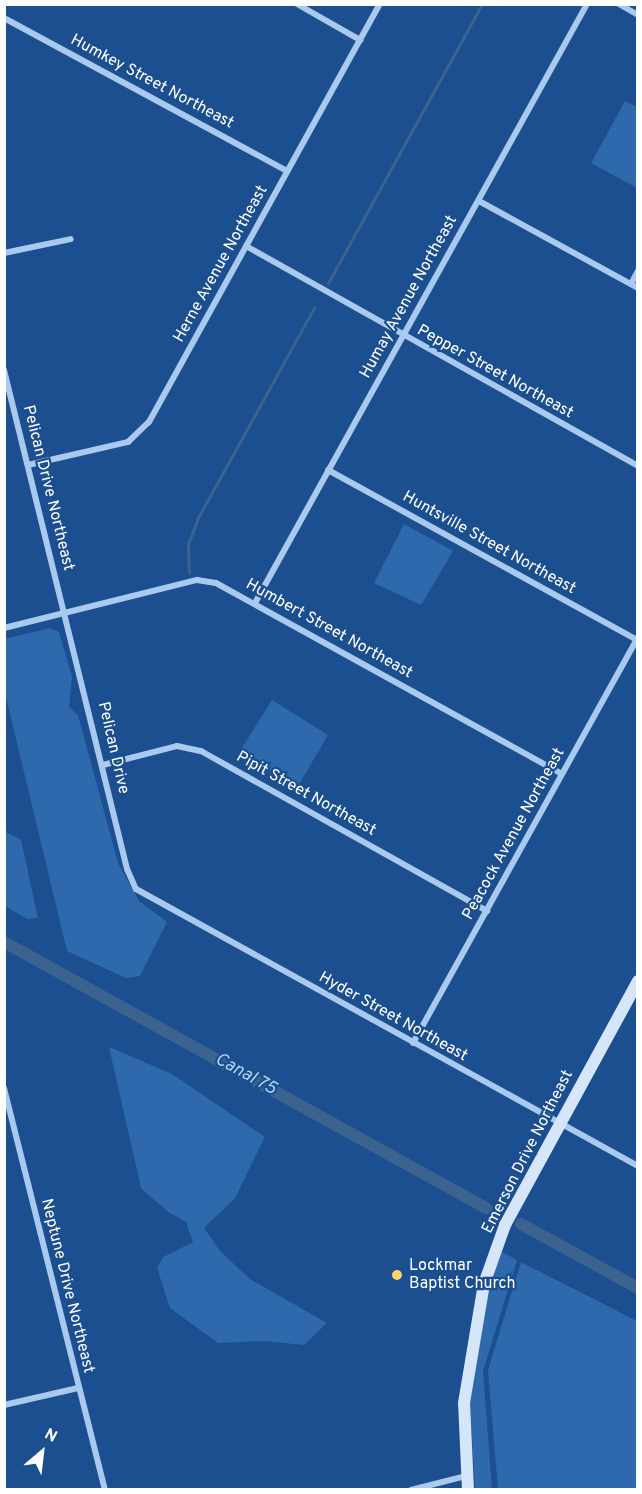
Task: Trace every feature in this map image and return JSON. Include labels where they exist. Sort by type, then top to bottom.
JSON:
[{"type":"street","points":[[297,4],[360,40]]},
{"type":"street","name":"Herne Avenue Northeast","points":[[28,465],[128,442],[150,422],[380,4]]},
{"type":"street","name":"Humay Avenue Northeast","points":[[255,603],[587,4]]},
{"type":"street","points":[[619,4],[638,15]]},
{"type":"street","name":"Humkey Street Northeast","points":[[4,18],[287,171]]},
{"type":"street","points":[[479,201],[638,288]]},
{"type":"street","points":[[4,253],[71,239]]},
{"type":"street","name":"Pepper Street Northeast","points":[[246,246],[403,337],[638,466]]},
{"type":"street","points":[[631,284],[638,271]]},
{"type":"street","name":"Pelican Drive Northeast","points":[[4,370],[67,612]]},
{"type":"street","name":"Huntsville Street Northeast","points":[[328,470],[637,638]]},
{"type":"street","name":"Humbert Street Northeast","points":[[4,628],[197,580],[216,583],[562,774]]},
{"type":"street","name":"Pelican Drive","points":[[67,612],[127,869],[136,889]]},
{"type":"street","name":"Peacock Avenue Northeast","points":[[412,1043],[637,638]]},
{"type":"street","name":"Pipit Street Northeast","points":[[103,765],[177,746],[201,751],[487,911]]},
{"type":"street","name":"Hyder Street Northeast","points":[[136,889],[638,1166]]},
{"type":"street","name":"Emerson Drive Northeast","points":[[468,1490],[464,1403],[484,1284],[506,1225],[638,981]]},
{"type":"street","name":"Neptune Drive Northeast","points":[[4,1088],[105,1490]]},
{"type":"street","points":[[4,1405],[78,1388]]},
{"type":"street","points":[[411,1490],[466,1476]]},
{"type":"shaded area","points":[[625,101],[637,107],[637,188],[591,163]]},
{"type":"shaded area","points":[[404,524],[453,551],[421,605],[374,583]]},
{"type":"shaded area","points":[[50,628],[59,632],[72,677],[69,707],[78,715],[118,863],[139,901],[167,922],[140,976],[126,978],[67,951],[4,689],[5,639]]},
{"type":"shaded area","points":[[272,700],[328,735],[298,786],[238,754]]},
{"type":"shaded area","points":[[4,826],[7,833],[21,840],[38,918],[27,919],[5,906]]},
{"type":"shaded area","points":[[109,1047],[172,1074],[265,1137],[235,1198],[204,1228],[220,1251],[250,1279],[327,1323],[304,1345],[264,1341],[218,1343],[170,1308],[157,1268],[163,1257],[193,1242],[186,1222],[168,1212],[141,1188]]},
{"type":"shaded area","points":[[502,1252],[517,1260],[483,1371],[492,1489],[475,1490],[470,1403],[489,1286]]},
{"type":"shaded area","points":[[521,1262],[637,1321],[637,1489],[498,1489],[488,1370]]},
{"type":"waterway","points":[[328,283],[482,4]]},
{"type":"waterway","points":[[189,573],[188,544],[199,516],[314,308]]},
{"type":"waterway","name":"Canal 75","points":[[4,942],[486,1208]]},
{"type":"waterway","name":"Canal 75","points":[[521,1224],[638,1288]]},
{"type":"place","name":"Lockmar Baptist Church","points":[[397,1275]]}]
